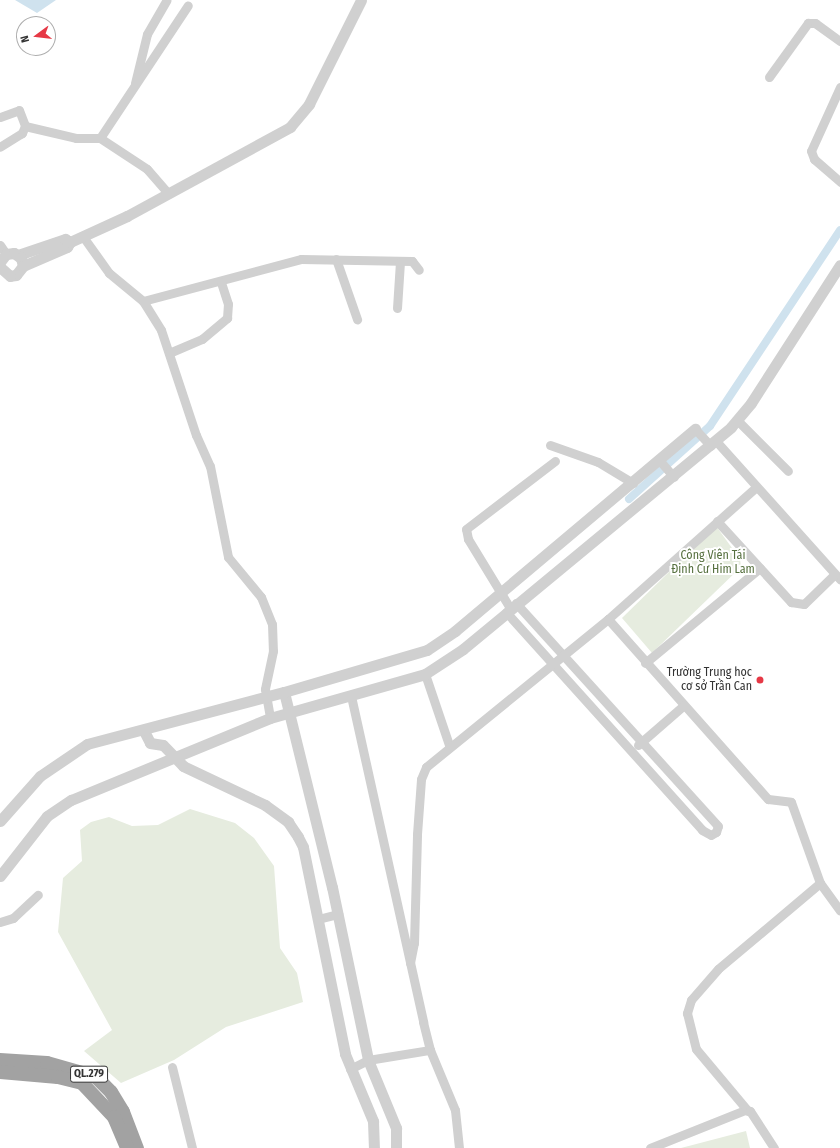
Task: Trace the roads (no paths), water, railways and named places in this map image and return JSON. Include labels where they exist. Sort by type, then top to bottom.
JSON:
[{"type":"highway","name":"QL.279","points":[[0,1060],[47,1063],[96,1077],[111,1092],[124,1112],[137,1148]]},
{"type":"highway","name":"QL.279","points":[[0,1072],[58,1077],[82,1083],[114,1117],[127,1148]]},
{"type":"street","points":[[134,88],[146,34],[167,0]]},
{"type":"street","points":[[2,254],[18,255],[65,240],[70,242],[84,238],[276,138],[302,115],[361,0]]},
{"type":"street","points":[[100,138],[188,5]]},
{"type":"street","points":[[769,77],[808,23],[815,23],[840,41]]},
{"type":"street","points":[[840,87],[811,151],[819,164],[840,182]]},
{"type":"street","points":[[0,117],[19,110],[25,126],[22,133],[0,147]]},
{"type":"street","points":[[25,126],[76,138],[100,138],[147,169],[169,194]]},
{"type":"street","points":[[84,238],[109,273],[143,301],[161,330],[196,435],[210,466],[217,515],[228,557],[261,597],[270,619],[272,651],[266,696],[270,718]]},
{"type":"street","points":[[2,272],[16,275],[23,266],[67,247],[70,242]]},
{"type":"street","points":[[18,255],[23,266]]},
{"type":"street","points":[[143,301],[221,282],[302,259],[412,262],[419,270]]},
{"type":"street","points":[[336,259],[357,319]]},
{"type":"street","points":[[397,308],[400,262]]},
{"type":"street","points":[[0,821],[40,776],[74,750],[87,744],[144,731],[427,650],[499,594],[633,483],[714,443],[737,420],[838,270]]},
{"type":"street","points":[[169,353],[202,339],[227,318],[228,304],[221,282]]},
{"type":"street","points":[[737,420],[788,471]]},
{"type":"street","points":[[0,876],[47,816],[70,800],[270,718],[425,674],[463,649],[511,608],[666,468],[698,433],[714,443],[838,576],[804,604],[798,604],[760,568],[718,521]]},
{"type":"street","points":[[550,445],[598,462],[633,483]]},
{"type":"street","points":[[511,608],[563,654],[718,826],[716,832],[711,835],[702,830],[553,663],[499,594],[468,539],[466,529],[555,461]]},
{"type":"street","points":[[410,963],[414,943],[421,779],[426,767],[449,745],[608,619],[756,487]]},
{"type":"street","points":[[645,663],[760,568]]},
{"type":"street","points":[[608,619],[683,706],[768,799],[791,802],[820,883],[840,911]]},
{"type":"street","points":[[425,674],[449,745]]},
{"type":"street","points":[[284,692],[290,713],[365,1062],[396,1128],[396,1148]]},
{"type":"street","points":[[351,696],[430,1050],[455,1110],[459,1148]]},
{"type":"street","points":[[632,751],[683,706]]},
{"type":"street","points":[[144,731],[150,743],[163,745],[172,758],[195,774],[265,805],[288,822],[303,847],[351,1069],[373,1121],[374,1148]]},
{"type":"street","points":[[774,1148],[748,1111],[696,1049],[688,1013],[691,1000],[718,969],[820,883]]},
{"type":"street","points":[[0,922],[13,918],[38,895]]},
{"type":"street","points":[[319,919],[334,916]]},
{"type":"street","points":[[351,1069],[365,1062],[430,1050]]},
{"type":"street","points":[[172,1067],[192,1148]]},
{"type":"street","points":[[650,1148],[748,1111]]},
{"type":"water","points":[[15,0],[56,0],[37,13]]},
{"type":"waterway","points":[[629,499],[710,426],[840,230]]},
{"type":"place","name":"Trường Trung học cơ sở Trần Can","points":[[760,680]]},
{"type":"park label","name":"Công Viên Tái Định Cư Him Lam","points":[[713,563]]}]
